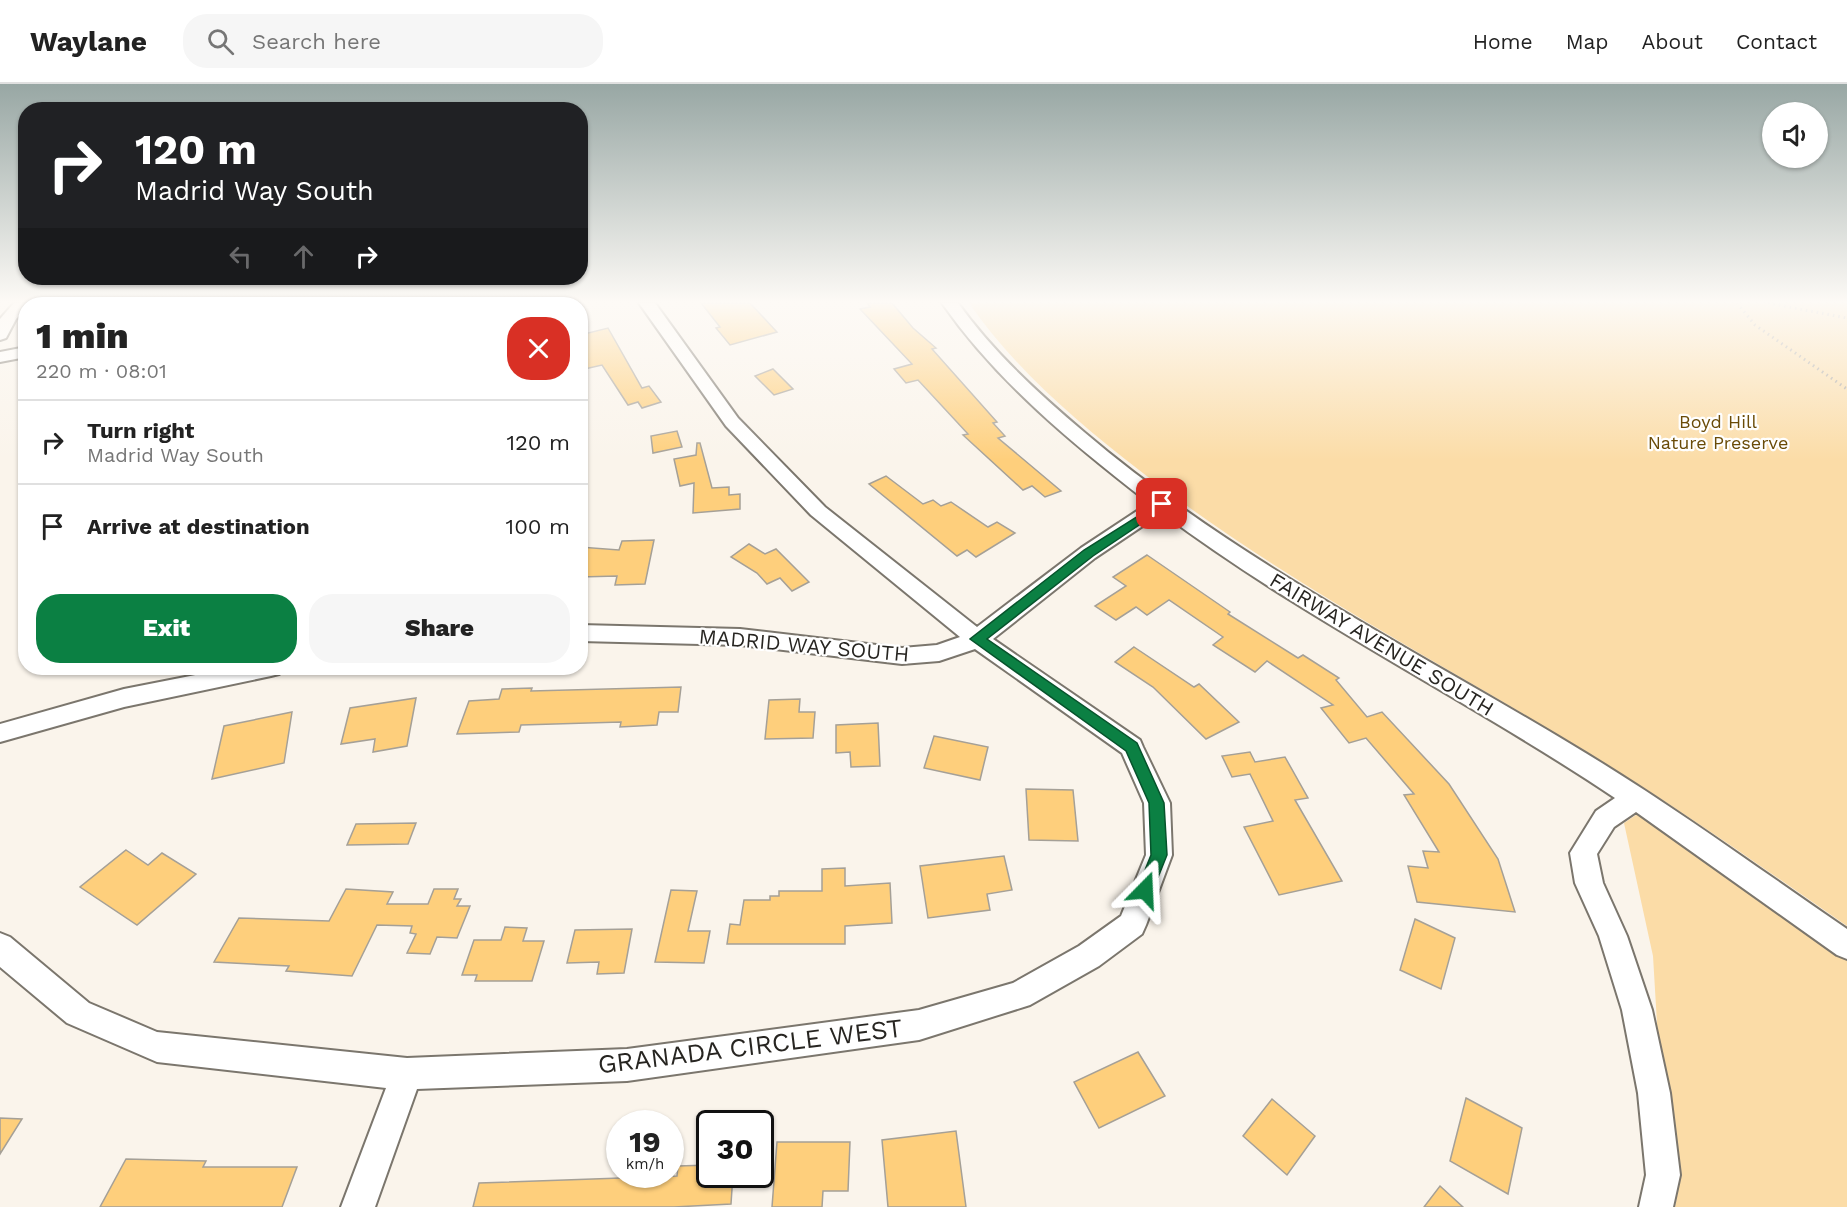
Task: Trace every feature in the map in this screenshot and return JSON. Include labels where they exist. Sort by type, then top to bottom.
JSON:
[{"type":"street","name":"GRANADA CIRCLE WEST","points":[[0,946],[78,1013],[157,1047],[407,1074],[627,1065],[919,1025],[1019,995],[1089,956],[1132,925],[1159,855],[1157,803],[1131,747],[977,639],[818,511],[732,422],[684,355]]},
{"type":"street","name":"FAIRWAY AVENUE SOUTH","points":[[995,355],[1030,394],[1084,443],[1162,504],[1306,602],[1562,752],[1635,799],[1847,946]]},
{"type":"street","name":"MADRID WAY SOUTH","points":[[588,633],[740,637],[902,656],[939,653],[977,639],[1088,553],[1162,504]]},
{"type":"street","points":[[0,733],[124,698],[237,675]]},
{"type":"street","points":[[1635,799],[1605,819],[1582,853],[1589,883],[1613,936],[1637,1010],[1654,1093],[1663,1175],[1656,1207]]},
{"type":"street","points":[[358,1207],[407,1074]]},
{"type":"path","points":[[1799,355],[1836,378],[1847,388]]},
{"type":"green space","name":"Boyd Hill Nature Preserve","points":[[1011,355],[1847,355],[1847,926],[1704,827],[1631,780],[1291,576],[1240,542],[1116,452],[1026,372]]},
{"type":"green space","points":[[1639,813],[1847,959],[1847,1207],[1675,1207],[1680,1181],[1670,1098],[1658,1040],[1653,956],[1624,823]]},
{"type":"building","points":[[588,355],[624,355],[642,388],[649,386],[661,402],[642,408],[638,402],[628,405],[602,365],[588,368]]},
{"type":"building","points":[[904,355],[938,355],[997,422],[993,423],[1005,436],[998,438],[1061,491],[1045,497],[1032,486],[1023,490],[963,435],[968,434],[918,380],[906,383],[894,369],[912,364]]},
{"type":"building","points":[[773,369],[793,389],[774,395],[755,376]]},
{"type":"building","points":[[677,431],[682,447],[653,453],[651,436]]},
{"type":"building","points":[[697,443],[700,443],[712,488],[729,487],[729,495],[740,494],[740,509],[693,513],[694,483],[680,486],[674,459],[696,455]]},
{"type":"building","points":[[886,476],[923,504],[933,500],[941,506],[951,502],[988,527],[997,522],[1015,533],[976,557],[967,550],[957,556],[869,484]]},
{"type":"building","points":[[654,540],[645,584],[615,585],[617,576],[588,577],[588,548],[619,550],[622,541]]},
{"type":"building","points":[[749,544],[765,554],[776,549],[809,582],[792,591],[780,578],[767,584],[757,573],[731,557]]},
{"type":"building","points":[[1147,555],[1230,612],[1228,614],[1298,658],[1303,655],[1339,678],[1336,680],[1367,717],[1382,712],[1449,784],[1498,859],[1515,912],[1417,902],[1408,866],[1428,868],[1423,851],[1439,852],[1404,795],[1414,794],[1366,738],[1349,743],[1321,708],[1333,705],[1267,661],[1255,672],[1213,645],[1223,637],[1169,600],[1147,615],[1136,607],[1116,620],[1095,606],[1126,586],[1113,577]]},
{"type":"building","points":[[1134,647],[1194,687],[1199,684],[1239,722],[1206,739],[1153,687],[1115,662]]},
{"type":"building","points":[[681,687],[678,712],[659,712],[657,725],[620,727],[621,722],[521,725],[519,732],[457,734],[469,701],[499,699],[502,689],[532,688],[531,691]]},
{"type":"building","points":[[416,698],[407,746],[373,752],[375,739],[341,744],[350,708]]},
{"type":"building","points":[[800,699],[799,712],[815,712],[813,738],[765,739],[769,700]]},
{"type":"building","points":[[292,712],[284,763],[212,779],[224,726]]},
{"type":"building","points":[[878,723],[880,766],[851,767],[850,752],[836,753],[836,725]]},
{"type":"building","points":[[934,736],[988,747],[980,780],[924,768]]},
{"type":"building","points":[[1250,752],[1255,762],[1285,757],[1308,798],[1295,800],[1342,881],[1279,895],[1244,827],[1273,821],[1250,774],[1232,777],[1222,756]]},
{"type":"building","points":[[1026,789],[1073,790],[1078,841],[1029,840]]},
{"type":"building","points":[[416,823],[408,844],[347,845],[356,824]]},
{"type":"building","points":[[126,850],[148,865],[162,853],[196,874],[137,925],[80,887]]},
{"type":"building","points":[[1004,856],[1012,890],[987,894],[990,910],[928,918],[920,866]]},
{"type":"building","points":[[845,868],[845,886],[890,883],[892,923],[845,926],[845,944],[727,944],[730,924],[740,925],[744,900],[770,900],[770,896],[779,896],[779,891],[822,891],[822,869]]},
{"type":"building","points":[[346,889],[393,892],[387,904],[428,904],[434,889],[458,889],[454,899],[461,899],[457,906],[470,906],[457,938],[437,937],[430,954],[407,953],[416,934],[410,933],[412,926],[377,925],[352,976],[286,971],[289,966],[214,962],[239,918],[329,921]]},
{"type":"building","points":[[671,890],[697,891],[688,931],[710,931],[704,963],[655,962]]},
{"type":"building","points":[[1415,919],[1455,938],[1441,989],[1400,970]]},
{"type":"building","points":[[505,927],[527,928],[523,941],[544,941],[532,981],[475,981],[477,975],[462,975],[474,940],[501,940]]},
{"type":"building","points":[[632,929],[624,973],[597,974],[599,962],[567,963],[575,930]]},
{"type":"building","points":[[1138,1052],[1165,1096],[1099,1128],[1074,1082]]},
{"type":"building","points":[[1466,1098],[1522,1128],[1508,1194],[1450,1161]]},
{"type":"building","points":[[1272,1099],[1315,1136],[1287,1175],[1243,1136]]},
{"type":"building","points":[[0,1118],[22,1119],[0,1154]]},
{"type":"building","points":[[956,1131],[966,1207],[888,1207],[882,1140]]},
{"type":"building","points":[[777,1142],[850,1142],[848,1191],[823,1191],[822,1207],[772,1207]]},
{"type":"building","points":[[126,1159],[206,1161],[203,1167],[297,1167],[282,1207],[100,1207]]},
{"type":"building","points":[[696,1165],[696,1188],[732,1188],[731,1204],[674,1207],[473,1207],[479,1183],[606,1179],[606,1188],[684,1188],[684,1166]]},
{"type":"building","points":[[1440,1186],[1463,1207],[1424,1207]]},
{"type":"route","points":[[1145,890],[1159,855],[1157,803],[1131,747],[977,639],[1088,553],[1162,504]]}]
